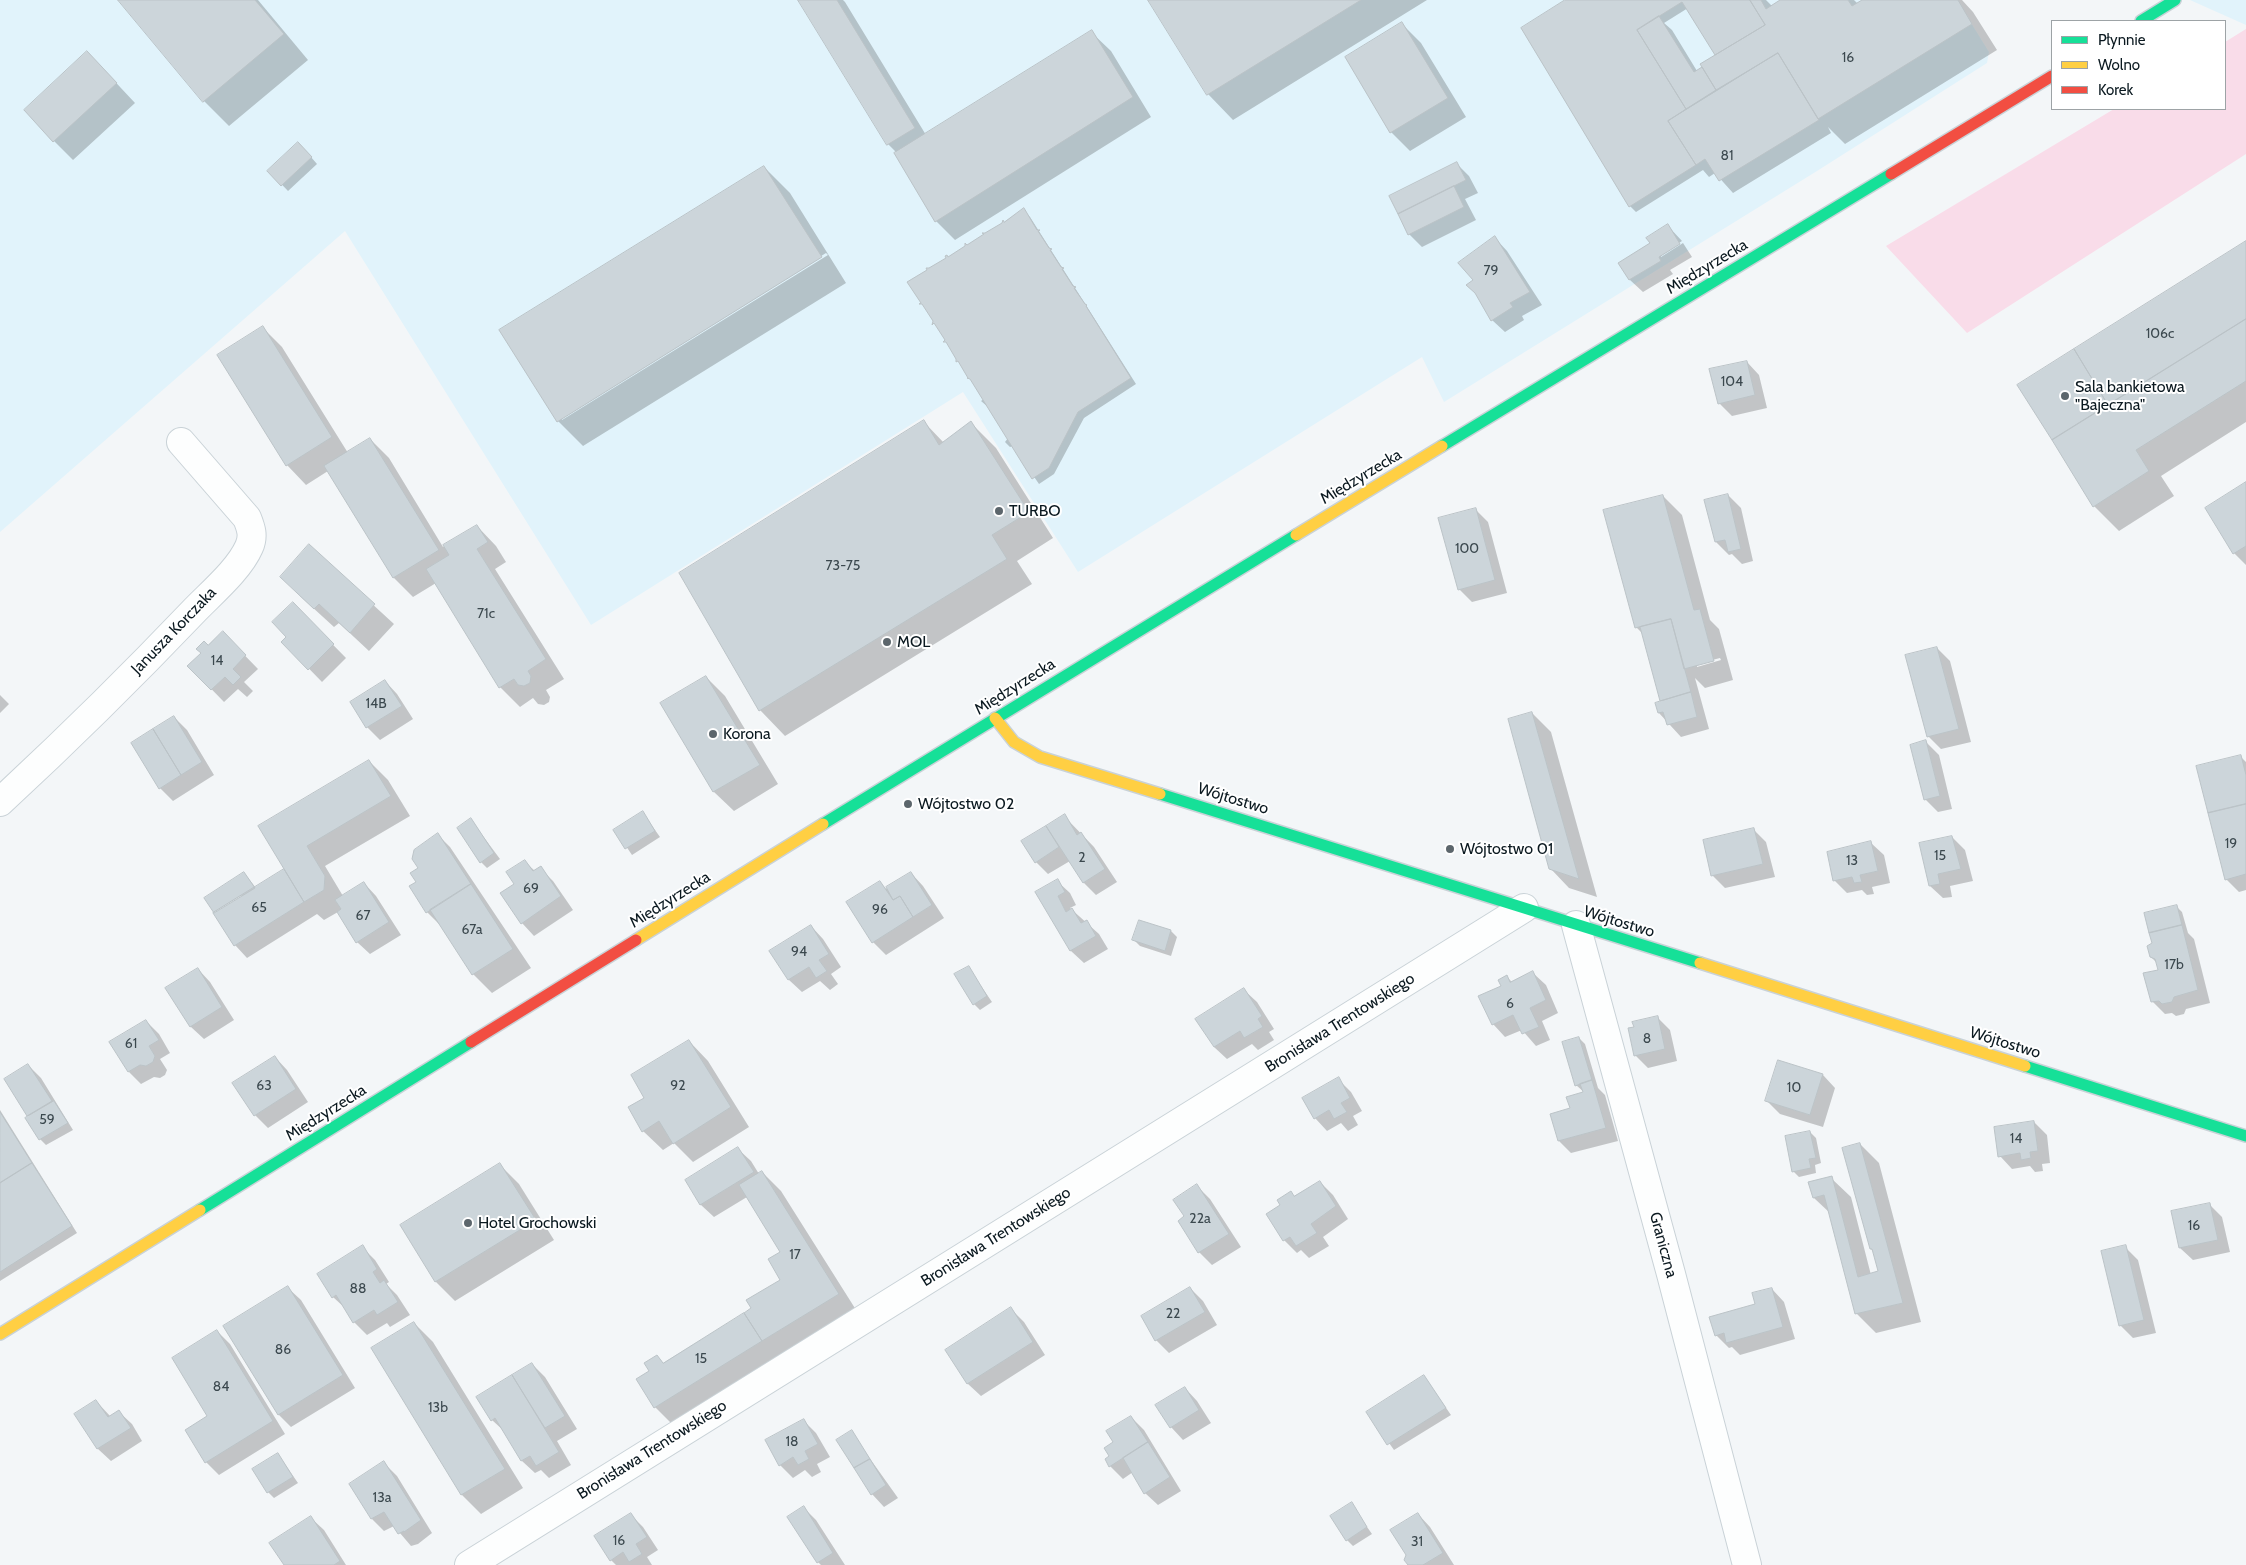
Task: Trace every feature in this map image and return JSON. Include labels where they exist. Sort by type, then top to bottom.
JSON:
[{"type":"main road","points":[[2143,20],[2175,0]]},
{"type":"main road","name":"Międzyrzecka","points":[[0,1334],[995,718],[2051,77]]},
{"type":"main road","name":"Wójtostwo","points":[[995,718],[1006,736],[1020,748],[1040,757],[2246,1136]]},
{"type":"street","name":"Janusza Korczaka","points":[[0,802],[87,720],[170,635],[238,564],[249,547],[252,532],[247,518],[182,442]]},
{"type":"street","name":"Bronisława Trentowskiego","points":[[469,1565],[1524,908]]},
{"type":"street","name":"Graniczna","points":[[1576,925],[1669,1264],[1747,1565]]},
{"type":"shaded area","points":[[0,0],[1957,0],[1989,52],[1987,63],[1817,171],[1444,402],[1422,357],[1078,572],[963,392],[591,625],[345,231],[0,532]]},
{"type":"shaded area","points":[[2190,0],[2246,0],[2246,25]]},
{"type":"shaded area","points":[[2246,29],[2246,154],[1967,333],[1886,246],[2112,110],[2226,110],[2226,41]]},
{"type":"building","points":[[118,0],[255,0],[284,34],[203,102]]},
{"type":"building","points":[[798,0],[837,0],[915,128],[887,145]]},
{"type":"building","points":[[1148,0],[1361,0],[1207,95]]},
{"type":"building","points":[[1565,0],[1750,0],[1765,25],[1715,55],[1682,2],[1637,30],[1686,109],[1668,121],[1696,165],[1629,207],[1521,28]]},
{"type":"building","points":[[1750,0],[1761,0],[1766,9],[1780,0],[1848,0],[1852,6],[1862,0],[1958,0],[1972,24],[1818,119],[1778,53],[1716,90],[1700,64],[1765,25]]},
{"type":"building","points":[[1659,16],[1694,72],[1702,67],[1716,90],[1686,109],[1637,30]]},
{"type":"building","points":[[1402,22],[1448,98],[1390,133],[1345,57]]},
{"type":"building","points":[[1092,30],[1133,97],[935,222],[894,153]]},
{"type":"building","points":[[87,51],[117,83],[53,142],[24,110]]},
{"type":"building","points":[[1778,53],[1819,120],[1719,181],[1705,159],[1696,165],[1668,121]]},
{"type":"building","points":[[298,142],[312,157],[281,186],[267,171]]},
{"type":"building","points":[[1457,162],[1466,180],[1398,214],[1389,196]]},
{"type":"building","points":[[764,166],[822,257],[557,422],[499,330]]},
{"type":"building","points":[[1454,186],[1464,207],[1408,235],[1398,214]]},
{"type":"building","points":[[1024,208],[1037,230],[1040,230],[1038,231],[1049,248],[1052,249],[1050,250],[1061,267],[1064,268],[1062,269],[1073,286],[1076,287],[1074,288],[1087,305],[1131,378],[1078,412],[1049,468],[1032,479],[970,379],[967,378],[958,361],[956,362],[946,342],[943,342],[945,340],[934,323],[932,325],[933,321],[922,304],[919,304],[921,303],[907,282],[927,270],[926,268],[946,258],[945,256],[947,255],[948,257],[965,246],[965,243],[967,245],[984,234],[982,233],[1002,223],[1003,220],[1004,222]]},
{"type":"building","points":[[1668,224],[1680,244],[1659,257],[1661,261],[1629,280],[1618,263],[1650,243],[1646,238]]},
{"type":"building","points":[[1495,236],[1530,292],[1510,303],[1513,307],[1491,321],[1475,293],[1466,285],[1473,280],[1458,263]]},
{"type":"building","points":[[2246,241],[2246,319],[2108,405],[2074,349]]},
{"type":"building","points":[[2246,319],[2246,381],[2136,450],[2149,471],[2093,507],[2052,440]]},
{"type":"building","points":[[263,326],[332,437],[286,466],[217,355]]},
{"type":"building","points":[[2074,349],[2108,405],[2052,440],[2017,385]]},
{"type":"building","points":[[1747,361],[1755,395],[1718,404],[1709,369]]},
{"type":"building","points":[[924,420],[939,445],[971,421],[1029,512],[992,535],[1007,559],[759,711],[679,573]]},
{"type":"building","points":[[370,438],[439,550],[393,578],[324,466]]},
{"type":"building","points":[[2246,482],[2246,546],[2233,554],[2205,508]]},
{"type":"building","points":[[1728,494],[1741,549],[1728,552],[1725,540],[1715,542],[1704,500]]},
{"type":"building","points":[[1663,495],[1694,610],[1700,609],[1714,661],[1684,669],[1671,619],[1635,628],[1603,510]]},
{"type":"building","points":[[1476,508],[1495,580],[1458,590],[1438,518]]},
{"type":"building","points":[[477,525],[488,542],[477,549],[546,659],[528,671],[531,676],[530,683],[524,686],[518,685],[514,679],[499,688],[426,569],[449,555],[443,545]]},
{"type":"building","points":[[309,544],[375,604],[350,633],[319,604],[314,609],[280,577]]},
{"type":"building","points":[[293,602],[334,644],[308,670],[281,642],[286,637],[272,622]]},
{"type":"building","points":[[1671,619],[1691,692],[1660,701],[1640,627]]},
{"type":"building","points":[[223,631],[246,655],[233,669],[241,677],[233,685],[225,677],[211,690],[187,666],[201,653],[196,649],[204,641],[208,645]]},
{"type":"building","points":[[1937,647],[1959,729],[1927,737],[1905,655]]},
{"type":"building","points":[[706,676],[760,765],[713,792],[660,703]]},
{"type":"building","points":[[385,680],[402,706],[366,728],[350,702]]},
{"type":"building","points":[[1691,692],[1697,717],[1667,725],[1663,712],[1658,713],[1655,703]]},
{"type":"building","points":[[1532,712],[1579,879],[1549,869],[1508,719]]},
{"type":"building","points":[[174,716],[202,762],[181,775],[153,729]]},
{"type":"building","points":[[153,729],[181,775],[159,789],[131,743]]},
{"type":"building","points":[[1926,740],[1940,796],[1924,800],[1910,745]]},
{"type":"building","points":[[2241,755],[2246,775],[2246,804],[2208,813],[2196,766]]},
{"type":"building","points":[[369,760],[391,796],[307,846],[325,876],[324,890],[304,902],[258,826]]},
{"type":"building","points":[[2246,804],[2246,874],[2225,880],[2208,813]]},
{"type":"building","points":[[643,811],[655,831],[625,849],[613,830]]},
{"type":"building","points":[[1065,814],[1077,835],[1081,832],[1105,869],[1083,883],[1046,826]]},
{"type":"building","points":[[471,818],[494,853],[480,863],[457,828]]},
{"type":"building","points":[[1046,826],[1059,847],[1035,863],[1021,841]]},
{"type":"building","points":[[1754,828],[1763,864],[1711,876],[1703,840]]},
{"type":"building","points":[[438,833],[471,884],[426,913],[409,886],[416,882],[410,873],[418,868],[412,859],[414,850]]},
{"type":"building","points":[[1952,836],[1961,869],[1938,874],[1940,884],[1929,886],[1919,843]]},
{"type":"building","points":[[1871,841],[1878,871],[1860,875],[1862,882],[1854,883],[1852,877],[1833,881],[1827,852]]},
{"type":"building","points":[[525,860],[533,871],[541,866],[561,896],[521,924],[500,893],[514,884],[506,872]]},
{"type":"building","points":[[284,869],[304,902],[234,946],[213,913]]},
{"type":"building","points":[[244,872],[255,888],[214,913],[204,898]]},
{"type":"building","points":[[911,872],[932,905],[913,917],[900,896],[893,900],[886,887]]},
{"type":"building","points":[[1058,879],[1065,892],[1058,896],[1066,912],[1072,908],[1081,923],[1087,920],[1096,936],[1070,951],[1035,892]]},
{"type":"building","points":[[880,881],[893,900],[900,896],[913,917],[872,943],[846,902]]},
{"type":"building","points":[[364,882],[389,922],[356,943],[337,912],[341,909],[335,900]]},
{"type":"building","points":[[471,884],[513,949],[472,975],[430,910]]},
{"type":"building","points":[[2177,905],[2182,925],[2149,933],[2144,913]]},
{"type":"building","points":[[1139,920],[1171,930],[1165,951],[1132,940]]},
{"type":"building","points":[[811,925],[829,954],[819,960],[827,971],[816,978],[809,967],[788,980],[769,951]]},
{"type":"building","points":[[2182,925],[2198,990],[2174,997],[2172,1002],[2162,1004],[2159,1001],[2151,1002],[2143,973],[2158,970],[2155,959],[2150,957],[2147,946],[2152,943],[2149,933]]},
{"type":"building","points":[[969,966],[987,996],[973,1005],[954,974]]},
{"type":"building","points":[[198,968],[222,1007],[190,1027],[165,988]]},
{"type":"building","points":[[1533,971],[1546,1000],[1530,1008],[1539,1027],[1522,1034],[1513,1015],[1492,1025],[1478,996],[1501,986],[1498,980],[1507,975],[1510,982]]},
{"type":"building","points":[[1244,988],[1262,1016],[1258,1019],[1263,1027],[1244,1038],[1240,1031],[1214,1047],[1195,1019]]},
{"type":"building","points":[[1658,1016],[1665,1049],[1634,1056],[1628,1028],[1634,1027],[1632,1022]]},
{"type":"building","points":[[146,1020],[159,1040],[149,1046],[155,1056],[153,1062],[146,1066],[140,1065],[128,1072],[109,1042]]},
{"type":"building","points":[[1579,1037],[1592,1080],[1575,1086],[1562,1042]]},
{"type":"building","points":[[689,1040],[731,1107],[673,1144],[659,1121],[642,1132],[628,1107],[644,1098],[631,1075]]},
{"type":"building","points":[[275,1056],[296,1089],[254,1116],[232,1083]]},
{"type":"building","points":[[1778,1060],[1823,1074],[1810,1115],[1765,1101]]},
{"type":"building","points":[[28,1064],[52,1101],[27,1116],[4,1079]]},
{"type":"building","points":[[1339,1077],[1350,1098],[1341,1103],[1347,1112],[1334,1119],[1329,1110],[1314,1119],[1302,1098]]},
{"type":"building","points":[[1592,1080],[1606,1128],[1558,1141],[1550,1114],[1570,1108],[1566,1097],[1583,1092],[1580,1084]]},
{"type":"building","points":[[54,1101],[68,1123],[39,1140],[25,1118]]},
{"type":"building","points":[[0,1112],[32,1163],[0,1183]]},
{"type":"building","points":[[2034,1121],[2038,1151],[2030,1152],[2031,1158],[2021,1160],[2020,1153],[1998,1157],[1994,1127]]},
{"type":"building","points":[[1810,1131],[1816,1158],[1809,1159],[1811,1168],[1792,1172],[1785,1136]]},
{"type":"building","points":[[1860,1143],[1903,1303],[1855,1314],[1824,1195],[1813,1198],[1808,1182],[1832,1176],[1858,1277],[1878,1271],[1842,1148]]},
{"type":"building","points":[[738,1147],[754,1172],[700,1205],[685,1180]]},
{"type":"building","points":[[32,1163],[72,1226],[0,1272],[0,1183]]},
{"type":"building","name":"Hotel Grochowski","points":[[500,1163],[536,1220],[435,1282],[400,1225]]},
{"type":"building","points":[[762,1171],[839,1294],[762,1341],[744,1313],[751,1308],[746,1300],[780,1280],[768,1259],[780,1252],[739,1185]]},
{"type":"building","points":[[1320,1181],[1336,1206],[1311,1224],[1317,1233],[1296,1246],[1290,1237],[1283,1241],[1266,1214],[1280,1205],[1277,1200],[1291,1191],[1294,1196]]},
{"type":"building","points":[[1197,1184],[1229,1234],[1198,1253],[1178,1221],[1184,1216],[1173,1200]]},
{"type":"building","points":[[2210,1203],[2218,1240],[2179,1248],[2171,1211]]},
{"type":"building","points":[[363,1245],[377,1269],[373,1272],[380,1283],[384,1280],[398,1302],[377,1315],[374,1310],[353,1323],[336,1295],[332,1298],[317,1274]]},
{"type":"building","points":[[2126,1245],[2144,1320],[2119,1326],[2101,1251]]},
{"type":"building","points":[[288,1286],[343,1375],[278,1415],[223,1326]]},
{"type":"building","points":[[1190,1287],[1205,1312],[1155,1341],[1141,1316]]},
{"type":"building","points":[[1772,1288],[1783,1327],[1726,1343],[1724,1333],[1715,1336],[1709,1317],[1755,1304],[1752,1293]]},
{"type":"building","points":[[1011,1307],[1033,1342],[967,1384],[945,1350]]},
{"type":"building","points":[[744,1313],[762,1341],[654,1408],[636,1379],[649,1371],[644,1363],[657,1355],[663,1363]]},
{"type":"building","points":[[414,1322],[505,1469],[461,1495],[371,1348]]},
{"type":"building","points":[[217,1330],[273,1421],[205,1463],[185,1430],[207,1416],[172,1358]]},
{"type":"building","points":[[532,1363],[565,1416],[545,1428],[512,1375]]},
{"type":"building","points":[[512,1375],[559,1452],[536,1466],[530,1456],[521,1461],[495,1418],[491,1421],[476,1397]]},
{"type":"building","points":[[1424,1375],[1446,1408],[1387,1445],[1366,1412]]},
{"type":"building","points":[[1185,1387],[1199,1410],[1170,1428],[1155,1405]]},
{"type":"building","points":[[96,1400],[108,1417],[119,1410],[131,1428],[97,1449],[74,1414]]},
{"type":"building","points":[[1131,1416],[1148,1442],[1109,1467],[1105,1459],[1109,1456],[1104,1448],[1113,1442],[1106,1431]]},
{"type":"building","points":[[804,1419],[818,1444],[805,1451],[809,1459],[798,1465],[793,1457],[779,1466],[765,1440]]},
{"type":"building","points":[[852,1430],[870,1459],[854,1468],[836,1440]]},
{"type":"building","points":[[1148,1442],[1170,1477],[1144,1494],[1123,1458]]},
{"type":"building","points":[[278,1453],[293,1477],[267,1493],[252,1469]]},
{"type":"building","points":[[870,1459],[886,1485],[871,1495],[854,1468]]},
{"type":"building","points":[[384,1461],[421,1520],[398,1534],[384,1512],[371,1519],[349,1484]]},
{"type":"building","points":[[1352,1502],[1367,1527],[1346,1541],[1330,1516]]},
{"type":"building","points":[[804,1506],[833,1553],[817,1563],[787,1517]]},
{"type":"building","points":[[631,1513],[647,1537],[636,1544],[642,1554],[629,1562],[623,1552],[610,1561],[594,1536]]},
{"type":"building","points":[[1418,1513],[1443,1553],[1423,1565],[1408,1565],[1404,1560],[1406,1555],[1390,1530]]},
{"type":"building","points":[[311,1516],[340,1561],[334,1565],[284,1565],[269,1543]]},
{"type":"traffic: fast","points":[[2143,20],[2175,0]]},
{"type":"traffic: fast","points":[[1442,446],[1891,174]]},
{"type":"traffic: fast","points":[[823,824],[1296,535]]},
{"type":"traffic: fast","points":[[1160,794],[1700,963]]},
{"type":"traffic: fast","points":[[200,1210],[471,1042]]},
{"type":"traffic: fast","points":[[2025,1066],[2246,1136]]},
{"type":"traffic: slow","points":[[1296,535],[1442,446]]},
{"type":"traffic: slow","points":[[995,718],[1014,742],[1040,757],[1160,794]]},
{"type":"traffic: slow","points":[[636,940],[823,824]]},
{"type":"traffic: slow","points":[[1700,963],[2025,1066]]},
{"type":"traffic: slow","points":[[0,1334],[200,1210]]},
{"type":"traffic: jam","points":[[1891,174],[2051,77]]},
{"type":"traffic: jam","points":[[471,1042],[636,940]]},
{"type":"place","name":"Sala bankietowa \"Bajeczna\"","points":[[2065,396]]},
{"type":"place","name":"TURBO","points":[[999,511]]},
{"type":"place","name":"MOL","points":[[887,642]]},
{"type":"place","name":"Korona","points":[[713,734]]},
{"type":"place","name":"Wójtostwo 02","points":[[908,804]]},
{"type":"place","name":"Wójtostwo 01","points":[[1450,849]]},
{"type":"place","name":"Hotel Grochowski","points":[[468,1223]]}]
